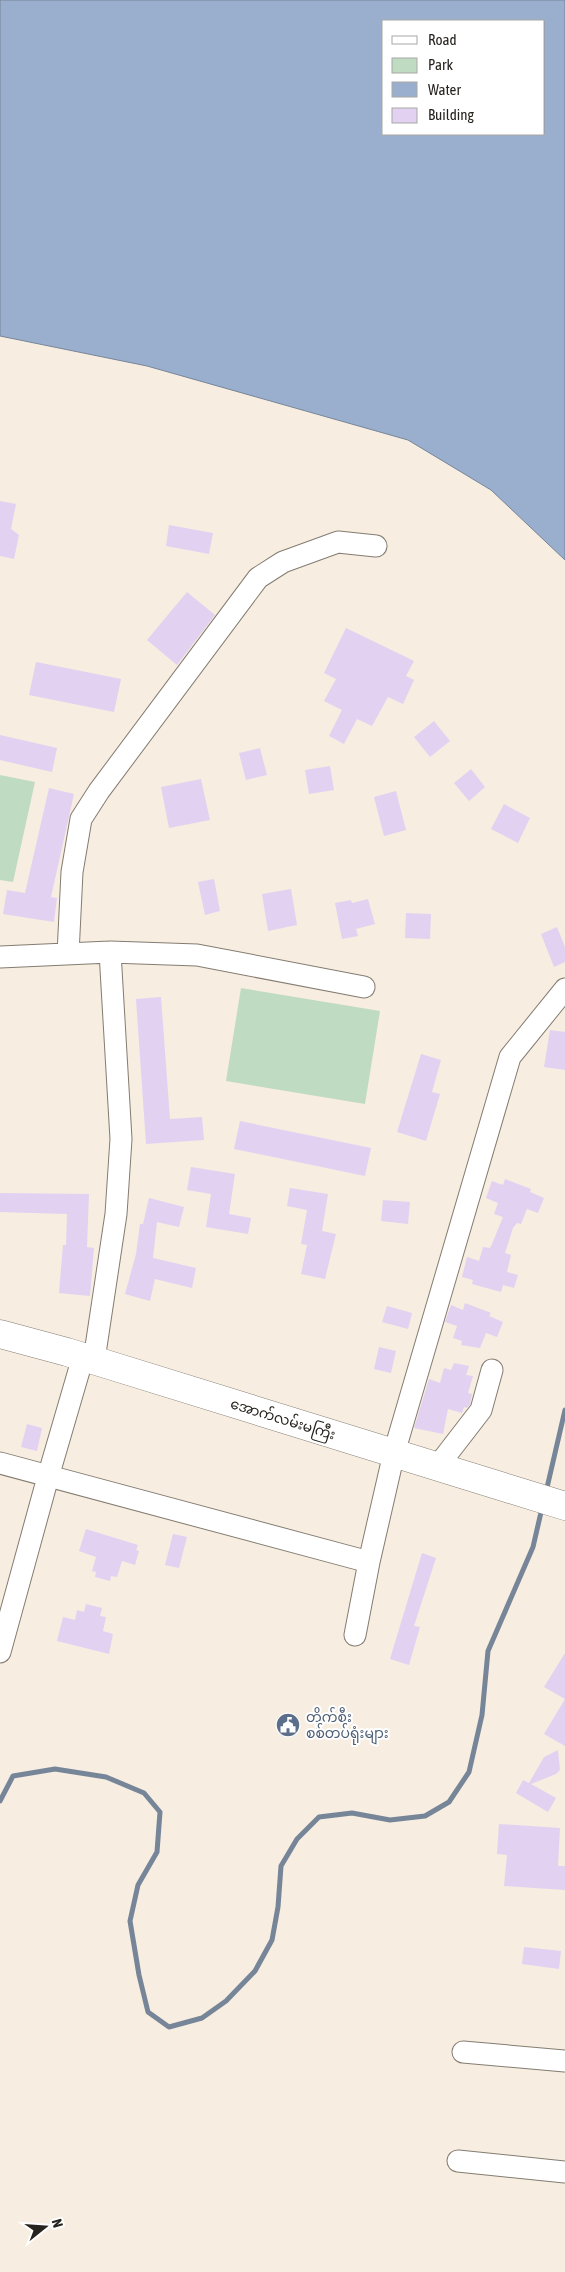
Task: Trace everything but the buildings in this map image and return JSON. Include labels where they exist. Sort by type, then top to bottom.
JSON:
[{"type":"main road","name":"အောက်လမ်းမကြီး","points":[[0,1334],[88,1359],[565,1506]]},
{"type":"lane","points":[[68,954],[72,872],[81,819],[99,791],[258,578],[283,562],[338,542],[376,546]]},
{"type":"lane","points":[[0,1652],[48,1477],[88,1359],[116,1214],[121,1139],[110,952]]},
{"type":"lane","points":[[0,957],[110,952],[197,955],[364,987]]},
{"type":"lane","points":[[355,1635],[369,1562],[394,1453],[510,1056],[565,989]]},
{"type":"lane","points":[[437,1467],[481,1410],[492,1370]]},
{"type":"lane","points":[[0,1463],[369,1562]]},
{"type":"lane","points":[[463,2052],[565,2061]]},
{"type":"lane","points":[[458,2161],[565,2172]]},
{"type":"green space","points":[[0,775],[35,782],[13,882],[0,880]]},
{"type":"green space","points":[[241,988],[380,1011],[365,1104],[226,1081]]},
{"type":"water","points":[[0,0],[565,0],[565,560],[491,490],[408,440],[147,366],[0,336]]},
{"type":"waterway","points":[[546,1492],[565,1410]]},
{"type":"waterway","points":[[0,1801],[13,1776],[55,1769],[106,1777],[144,1793],[160,1812],[157,1852],[138,1885],[130,1921],[139,1975],[148,2012],[169,2027],[202,2018],[226,2001],[255,1971],[272,1940],[278,1907],[281,1866],[297,1839],[319,1817],[352,1813],[390,1820],[425,1816],[449,1802],[469,1772],[482,1715],[488,1651],[533,1547],[542,1508]]},
{"type":"place","name":"တိုက်စီး စစ်တပ်ရုံးများ","points":[[288,1725]]}]
